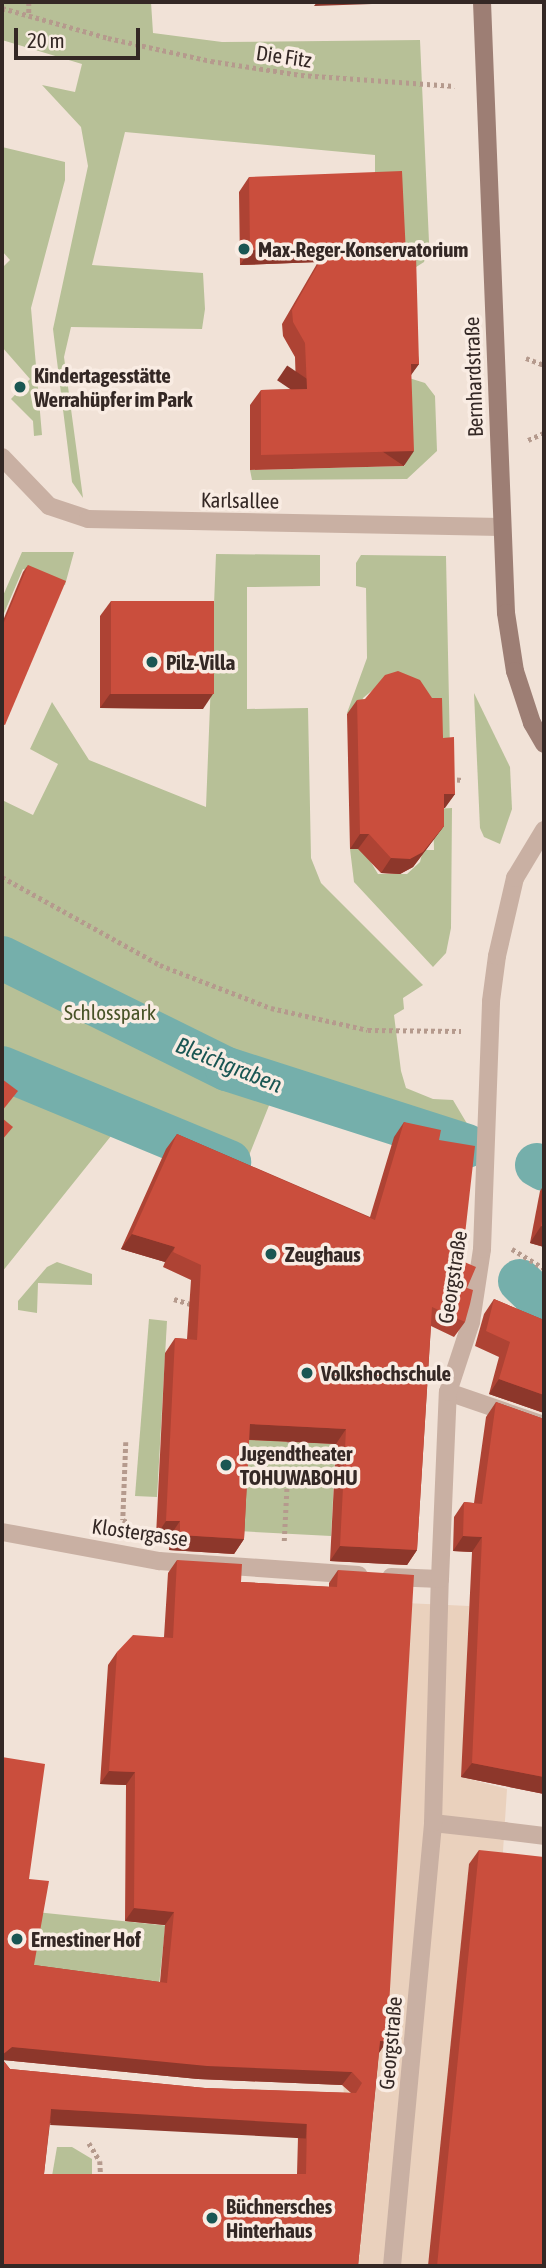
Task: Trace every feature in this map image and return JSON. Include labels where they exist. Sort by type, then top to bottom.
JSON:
[{"type":"main road","name":"Bernhardstraße","points":[[482,2],[506,613],[515,671],[532,723],[544,744]]},
{"type":"street","name":"Karlsallee","points":[[2,457],[49,506],[88,519],[501,527]]},
{"type":"street","name":"Georgstraße","points":[[392,2266],[433,1823],[448,1392],[471,1322],[480,1278],[489,1132],[490,1032],[505,908],[521,865],[544,830]]},
{"type":"street","points":[[448,1392],[544,1425]]},
{"type":"street","name":"Klostergasse","points":[[2,1532],[147,1559],[440,1579]]},
{"type":"street","points":[[433,1823],[544,1836]]},
{"type":"path","points":[[29,2],[29,16]]},
{"type":"path","name":"Die Fitz","points":[[2,8],[211,61],[301,75],[485,88]]},
{"type":"path","points":[[445,779],[463,780]]},
{"type":"path","points":[[2,877],[160,965],[271,1008],[368,1030],[490,1032]]},
{"type":"path","points":[[174,1299],[207,1308]]},
{"type":"path","points":[[283,1570],[289,1441]]},
{"type":"path","points":[[126,1442],[123,1520],[148,1530],[147,1559]]},
{"type":"path","points":[[89,2143],[100,2161],[101,2179],[113,2180]]},
{"type":"green space","points":[[2,2],[151,2],[153,33],[222,42],[420,40],[429,242],[424,262],[413,269],[405,270],[375,185],[375,155],[125,132],[92,265],[203,273],[205,309],[202,329],[71,327],[64,357],[83,498],[72,482],[53,329],[88,166],[81,127],[42,85],[75,92],[82,64],[2,40]]},
{"type":"green space","name":"Kindertagesstätte Werrahüpfer im Park","points":[[2,147],[65,162],[65,180],[31,308],[42,435],[34,436],[33,421],[11,399],[30,379],[2,347],[2,268],[10,260],[2,251]]},
{"type":"green space","points":[[409,378],[425,383],[435,396],[437,451],[407,479],[252,480],[250,470],[405,466],[402,380]]},
{"type":"green space","points":[[22,552],[74,552],[65,585],[23,569],[2,618],[2,598]]},
{"type":"green space","name":"Schlosspark","points":[[216,554],[320,555],[320,586],[247,587],[247,709],[308,708],[311,858],[321,883],[423,985],[403,998],[404,1009],[394,1015],[401,1071],[406,1088],[433,1099],[453,1100],[469,1127],[468,1135],[280,1078],[248,1158],[216,1145],[206,1167],[115,1131],[2,1272],[2,800],[33,815],[58,764],[30,749],[52,702],[89,760],[206,807]]},
{"type":"green space","points":[[361,555],[446,556],[450,751],[374,689],[363,698],[359,713],[347,713],[367,658],[366,588],[356,586],[356,563]]},
{"type":"green space","points":[[474,693],[510,767],[512,809],[500,844],[484,837],[480,828]]},
{"type":"green space","points":[[452,808],[451,928],[446,953],[433,967],[354,882],[350,849],[363,849],[378,874],[407,874],[420,862],[423,850],[434,850],[433,809]]},
{"type":"green space","points":[[57,1262],[92,1274],[92,1285],[38,1283],[37,1313],[18,1310],[18,1301],[47,1267]]},
{"type":"green space","points":[[149,1319],[167,1321],[157,1497],[135,1496]]},
{"type":"green space","points":[[239,1439],[336,1444],[331,1536],[234,1531]]},
{"type":"green space","points":[[36,1912],[165,1926],[158,1991],[29,1978]]},
{"type":"green space","points":[[57,2147],[72,2147],[92,2159],[92,2187],[52,2176]]},
{"type":"shaded area","points":[[405,1603],[469,1606],[462,1777],[507,1789],[502,1867],[469,1865],[430,2266],[351,2266],[342,2053]]},
{"type":"building","points":[[402,171],[406,255],[416,255],[419,364],[411,364],[414,451],[261,455],[261,390],[307,389],[305,343],[293,322],[292,310],[328,247],[250,250],[249,177]]},
{"type":"building","points":[[28,565],[66,581],[5,725],[2,724],[2,627]]},
{"type":"building","name":"Pilz-Villa","points":[[111,601],[214,601],[214,694],[111,694]]},
{"type":"building","points":[[398,671],[420,680],[432,698],[442,698],[443,738],[454,737],[455,794],[444,794],[444,826],[423,852],[410,859],[391,858],[369,834],[360,834],[357,700],[365,699],[385,675]]},
{"type":"building","points":[[2,1079],[18,1091],[2,1111]]},
{"type":"building","points":[[2,1118],[13,1127],[2,1140]]},
{"type":"building","points":[[404,1122],[441,1130],[439,1140],[475,1146],[462,1261],[476,1267],[467,1288],[473,1290],[465,1322],[432,1307],[417,1550],[340,1546],[346,1429],[250,1424],[244,1539],[180,1535],[180,1521],[166,1521],[175,1338],[197,1340],[201,1265],[173,1252],[175,1247],[132,1234],[177,1134],[375,1220]]},
{"type":"building","points":[[494,1299],[544,1320],[544,1395],[499,1379],[510,1342],[486,1331]]},
{"type":"building","points":[[496,1402],[544,1419],[544,1777],[472,1763],[482,1537],[463,1536],[464,1502],[482,1504]]},
{"type":"building","points":[[177,1560],[242,1564],[241,1582],[337,1587],[338,1570],[414,1575],[387,2041],[380,2041],[358,2266],[2,2266],[2,2059],[10,2069],[205,2088],[356,2093],[362,2083],[352,2072],[207,2066],[12,2047],[2,2055],[2,1757],[45,1764],[29,1879],[49,1881],[34,1965],[167,1983],[174,1912],[134,1908],[135,1772],[109,1771],[117,1652],[133,1635],[173,1638]],"holes":[[[51,2109],[307,2124],[306,2174],[44,2174]]]},
{"type":"building","points":[[479,1850],[544,1857],[544,2266],[437,2266]]},
{"type":"waterway","name":"Bleichgraben","points":[[2,958],[227,1069],[467,1146]]},
{"type":"waterway","name":"Bleichgraben","points":[[2,1068],[229,1162]]},
{"type":"waterway","name":"Bleichgraben","points":[[537,1165],[544,1169]]},
{"type":"waterway","name":"Bleichgraben","points":[[520,1281],[544,1304]]},
{"type":"place","name":"Max-Reger-Konservatorium","points":[[244,249]]},
{"type":"place","name":"Kindertagesstätte Werrahüpfer im Park","points":[[20,387]]},
{"type":"place","name":"Pilz-Villa","points":[[152,662]]},
{"type":"place","name":"Zeughaus","points":[[271,1254]]},
{"type":"place","name":"Volkshochschule","points":[[307,1373]]},
{"type":"place","name":"Jugendtheater TOHUWABOHU","points":[[226,1465]]},
{"type":"place","name":"Ernestiner Hof","points":[[17,1939]]},
{"type":"place","name":"Büchnersches Hinterhaus","points":[[212,2218]]}]
